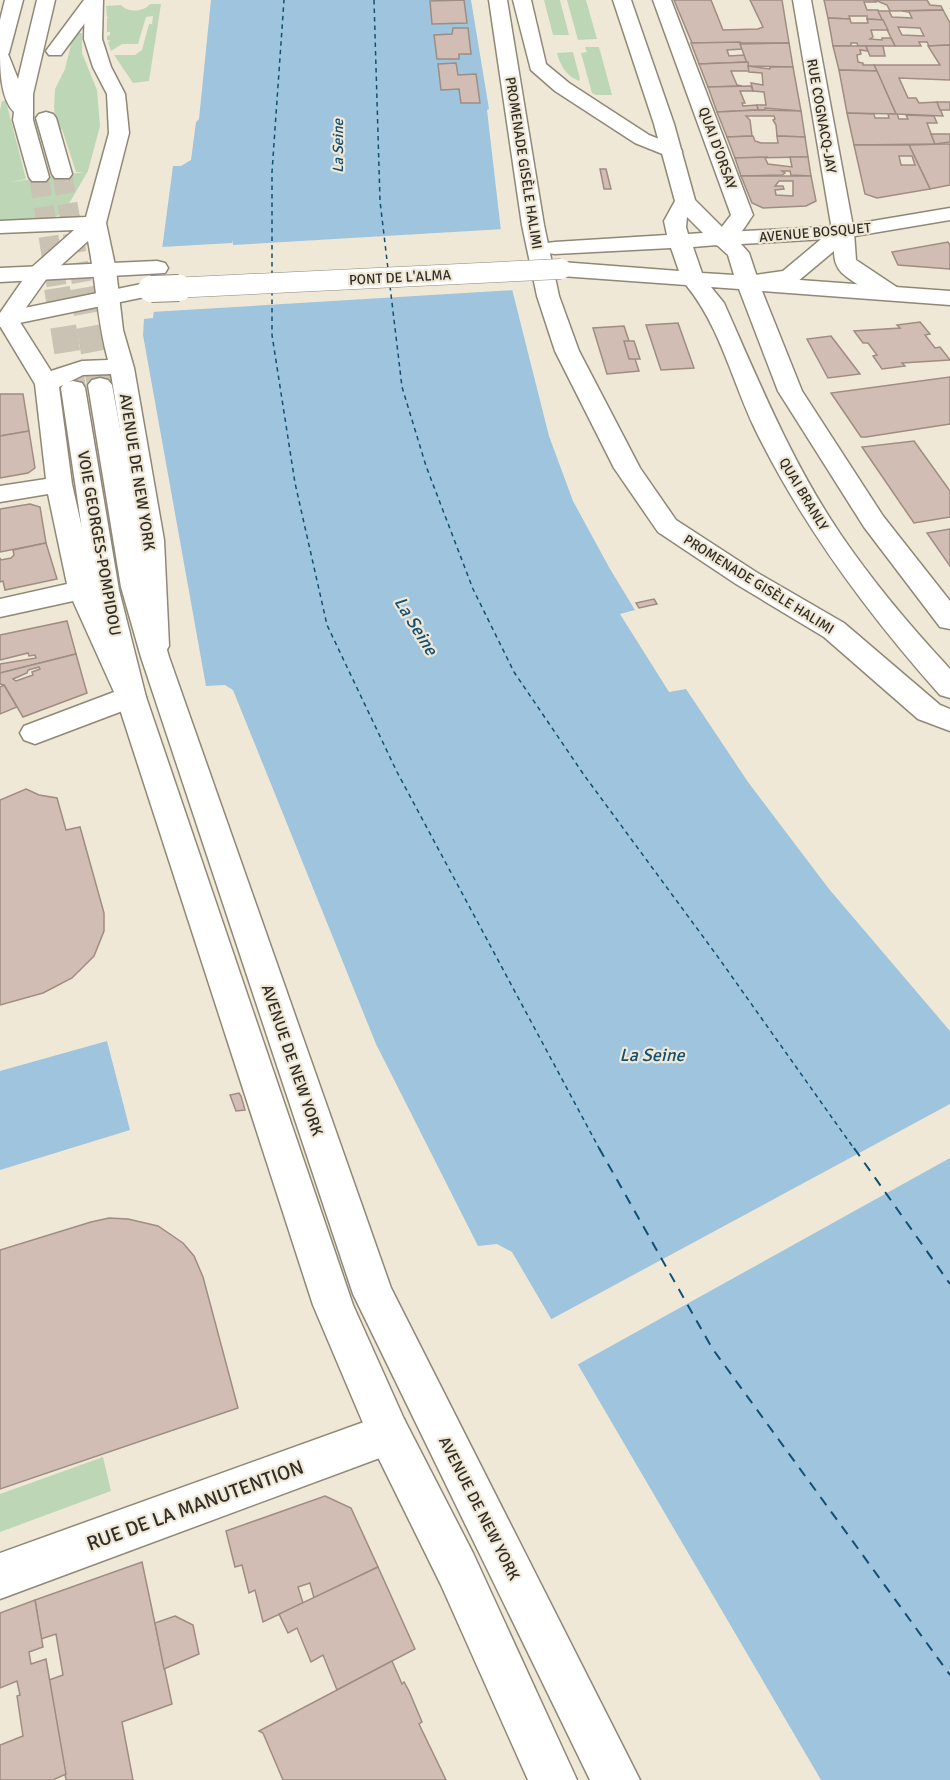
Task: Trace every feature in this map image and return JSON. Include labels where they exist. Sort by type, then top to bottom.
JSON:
[{"type":"main road","points":[[14,0],[0,53],[23,120],[39,177]]},
{"type":"main road","points":[[23,120],[27,75],[46,0]]},
{"type":"main road","points":[[50,70],[68,0]]},
{"type":"main road","points":[[55,51],[93,0]]},
{"type":"main road","points":[[93,0],[93,39],[102,67],[116,94],[119,133],[95,223],[39,273],[2,320],[47,384],[59,484],[82,590],[131,697],[266,1110],[333,1305],[389,1434],[456,1569],[553,1780]]},
{"type":"main road","name":"PROMENADE GISÈLE HALIMI","points":[[498,0],[533,225],[548,296],[567,351],[627,468],[667,526],[746,578],[834,630],[929,712],[950,721]]},
{"type":"main road","name":"PROMENADE GISÈLE HALIMI","points":[[522,0],[537,66],[564,88],[642,139],[672,151]]},
{"type":"main road","points":[[622,0],[672,151],[685,201],[700,219],[738,253],[759,316],[790,391],[873,521],[950,620]]},
{"type":"main road","name":"QUAI D'ORSAY","points":[[663,0],[742,215],[723,240]]},
{"type":"main road","name":"RUE COGNACQ-JAY","points":[[802,0],[843,232],[845,260],[850,268],[890,293]]},
{"type":"main road","points":[[44,97],[45,111],[62,174]]},
{"type":"main road","points":[[680,242],[675,221],[685,201]]},
{"type":"main road","name":"AVENUE BOSQUET","points":[[680,242],[843,232],[950,214]]},
{"type":"main road","points":[[0,227],[95,223]]},
{"type":"main road","name":"AVENUE DE NEW YORK","points":[[95,223],[105,270],[111,330],[122,368],[151,540],[155,657],[373,1294],[616,1780]]},
{"type":"main road","points":[[748,282],[789,277],[843,232]]},
{"type":"main road","name":"PONT DE L'ALMA","points":[[2,320],[151,289],[558,258],[680,242]]},
{"type":"main road","name":"QUAI BRANLY","points":[[680,242],[693,279],[712,303],[776,446],[830,539],[906,639],[950,688]]},
{"type":"main road","name":"PONT DE L'ALMA","points":[[520,250],[693,279],[748,282]]},
{"type":"main road","points":[[0,275],[180,267]]},
{"type":"main road","points":[[748,282],[950,298]]},
{"type":"main road","points":[[47,384],[74,368],[92,366],[122,368]]},
{"type":"main road","name":"VOIE GEORGES-POMPIDOU","points":[[100,385],[135,587],[155,657]]},
{"type":"main road","name":"VOIE GEORGES-POMPIDOU","points":[[73,388],[105,590],[131,697]]},
{"type":"main road","points":[[0,494],[59,484]]},
{"type":"main road","points":[[0,608],[82,590]]},
{"type":"main road","points":[[35,734],[131,697]]},
{"type":"main road","name":"RUE DE LA MANUTENTION","points":[[0,1576],[389,1434]]},
{"type":"green space","points":[[544,0],[560,0],[569,35],[553,35]]},
{"type":"green space","points":[[567,0],[586,0],[597,39],[578,40]]},
{"type":"green space","points":[[150,4],[161,4],[149,81],[133,83],[114,55],[135,55],[142,50],[153,16],[146,17],[138,44],[122,44],[111,51],[108,42],[111,41],[107,40],[110,32],[107,32],[107,18],[109,18],[106,6],[121,5],[124,8],[136,10],[144,9]]},
{"type":"green space","points":[[78,33],[82,33],[82,53],[97,90],[100,126],[88,171],[63,214],[51,218],[0,220],[0,110],[2,101],[6,101],[26,179],[10,182],[84,172],[76,172],[62,129],[58,129],[54,108],[55,89],[65,69],[72,40]]},
{"type":"green space","points":[[585,47],[599,47],[612,95],[592,93],[581,53],[587,52]]},
{"type":"green space","points":[[573,52],[579,81],[564,70],[557,53]]},
{"type":"green space","points":[[103,1457],[111,1491],[0,1532],[0,1494]]},
{"type":"water","name":"La Seine","points":[[211,0],[471,0],[489,109],[487,110],[501,231],[513,293],[549,436],[573,501],[635,610],[620,614],[669,692],[686,689],[748,782],[829,889],[950,1031],[950,1780],[821,1780],[512,1252],[497,1244],[478,1246],[376,1044],[233,690],[225,685],[206,686],[143,335],[144,319],[153,318],[173,166],[181,166],[191,160],[196,122],[199,119]]},
{"type":"water","points":[[107,1041],[130,1130],[0,1170],[0,1071]]},
{"type":"pier","points":[[504,229],[515,290],[151,312],[161,247],[232,243],[232,239],[233,245]]},
{"type":"pier","points":[[950,1104],[950,1158],[575,1366],[548,1321]]},
{"type":"building","points":[[464,0],[467,23],[432,24],[430,1]]},
{"type":"building","points":[[674,0],[711,0],[723,30],[763,27],[750,0],[782,0],[789,43],[692,43]]},
{"type":"building","points":[[824,0],[875,0],[876,2],[864,2],[867,10],[878,10],[883,20],[867,19],[867,16],[849,16],[850,19],[828,18]]},
{"type":"building","points":[[875,0],[927,0],[930,5],[941,6],[943,10],[890,11],[887,5]]},
{"type":"building","points":[[943,10],[950,23],[950,45],[929,46],[927,42],[919,42],[921,46],[895,46],[878,11],[889,11],[892,17],[912,18],[909,12],[902,11]],"holes":[[[898,27],[920,28],[924,36],[902,35]]]},
{"type":"building","points":[[828,18],[850,19],[851,23],[868,23],[867,19],[883,20],[888,30],[871,30],[873,37],[870,39],[891,38],[895,46],[858,46],[857,43],[851,43],[851,46],[833,46]]},
{"type":"building","points":[[453,28],[468,28],[471,54],[459,54],[459,59],[437,59],[434,35],[452,34]]},
{"type":"building","points":[[740,42],[742,49],[727,50],[729,56],[745,55],[748,62],[699,64],[691,43]]},
{"type":"building","points":[[789,43],[793,67],[748,66],[740,44]]},
{"type":"building","points":[[950,45],[950,80],[899,78],[908,98],[916,98],[919,103],[937,102],[943,116],[896,114],[874,65],[940,65],[928,46]]},
{"type":"building","points":[[833,46],[866,46],[868,51],[860,50],[861,54],[857,55],[858,62],[863,65],[874,65],[877,71],[839,70]]},
{"type":"building","points":[[866,46],[883,46],[885,56],[870,56]]},
{"type":"building","points":[[748,62],[749,71],[731,71],[737,85],[742,86],[708,87],[699,64]]},
{"type":"building","points":[[456,63],[458,75],[476,74],[480,103],[461,103],[459,89],[441,90],[438,64]]},
{"type":"building","points":[[748,66],[770,69],[770,67],[793,67],[801,111],[765,108],[765,110],[758,110],[757,105],[766,105],[764,92],[753,91],[751,83],[763,85],[762,73],[749,72]]},
{"type":"building","points":[[839,70],[877,71],[896,114],[847,113]]},
{"type":"building","points":[[751,86],[753,91],[740,91],[745,103],[742,103],[743,106],[757,105],[758,110],[717,112],[708,87]]},
{"type":"building","points":[[937,102],[950,102],[950,110],[940,110]]},
{"type":"building","points":[[801,111],[805,137],[777,136],[774,116],[746,116],[750,120],[752,136],[727,137],[717,112]]},
{"type":"building","points":[[847,113],[874,114],[875,118],[889,118],[888,114],[897,114],[899,119],[908,119],[906,115],[934,116],[937,123],[927,123],[935,144],[854,145]]},
{"type":"building","points":[[931,134],[950,134],[950,142],[935,144]]},
{"type":"building","points":[[753,136],[755,141],[761,143],[778,143],[777,136],[805,137],[808,157],[735,158],[727,137]]},
{"type":"building","points":[[950,144],[950,185],[930,189],[909,145]]},
{"type":"building","points":[[854,145],[909,145],[930,189],[877,198],[865,194]],"holes":[[[899,156],[912,156],[915,165],[901,165]]]},
{"type":"building","points":[[768,157],[765,158],[768,164],[792,167],[790,157],[808,157],[811,176],[791,175],[790,171],[782,171],[785,173],[782,175],[741,176],[735,158]]},
{"type":"building","points":[[600,169],[606,169],[611,189],[604,189]]},
{"type":"building","points":[[741,176],[811,176],[816,201],[806,206],[763,208],[752,203]],"holes":[[[779,181],[793,181],[793,196],[776,195],[775,190],[784,189],[783,186],[775,186]]]},
{"type":"building","points":[[948,242],[950,269],[898,265],[892,252]]},
{"type":"building","points":[[920,322],[930,334],[925,335],[935,348],[940,347],[950,360],[902,363],[905,366],[882,369],[873,356],[877,355],[868,343],[863,343],[854,331],[900,328],[897,325]]},
{"type":"building","points":[[678,323],[694,368],[661,370],[646,325]]},
{"type":"building","points":[[624,326],[639,371],[607,374],[593,328]]},
{"type":"building","points":[[831,336],[860,374],[828,378],[807,339]]},
{"type":"building","points":[[624,341],[634,341],[640,359],[629,359]]},
{"type":"building","points":[[950,377],[950,424],[866,437],[861,437],[831,393]]},
{"type":"building","points":[[0,394],[23,394],[29,431],[0,436]]},
{"type":"building","points":[[29,431],[35,468],[28,473],[0,478],[0,436]]},
{"type":"building","points":[[914,441],[950,491],[950,517],[914,523],[862,447]]},
{"type":"building","points":[[30,504],[40,507],[46,543],[0,552],[0,509]]},
{"type":"building","points":[[950,529],[950,566],[927,533]]},
{"type":"building","points":[[46,543],[57,579],[5,590],[3,581],[0,582],[0,558],[1,560],[11,558],[14,555],[13,550]]},
{"type":"building","points":[[654,599],[657,604],[639,608],[636,603]]},
{"type":"building","points":[[67,621],[76,654],[0,673],[0,664],[36,658],[35,655],[29,656],[28,653],[0,660],[0,635]]},
{"type":"building","points":[[76,654],[87,693],[23,717],[4,685],[0,684],[0,673]],"holes":[[[39,667],[40,669],[32,672],[33,675],[16,681],[13,679],[27,673],[28,670]]]},
{"type":"building","points":[[4,685],[17,707],[0,714],[0,687]]},
{"type":"building","points":[[26,789],[39,795],[57,798],[66,830],[80,827],[104,913],[104,931],[94,956],[72,978],[43,993],[0,1005],[0,800]]},
{"type":"building","points":[[239,1093],[245,1110],[236,1111],[230,1095]]},
{"type":"building","points":[[109,1218],[128,1219],[158,1226],[183,1243],[194,1256],[203,1277],[238,1408],[0,1489],[0,1250]]},
{"type":"building","points":[[325,1496],[351,1508],[378,1567],[314,1598],[310,1583],[298,1587],[303,1603],[263,1622],[255,1590],[249,1593],[242,1565],[235,1567],[226,1531]]},
{"type":"building","points":[[142,1562],[172,1704],[122,1722],[133,1780],[66,1780],[49,1680],[63,1675],[56,1634],[41,1639],[35,1600]]},
{"type":"building","points":[[378,1567],[415,1649],[337,1690],[323,1655],[311,1662],[297,1628],[288,1633],[279,1614]]},
{"type":"building","points":[[35,1600],[43,1647],[29,1652],[31,1664],[46,1659],[66,1774],[53,1780],[0,1780],[0,1745],[23,1736],[17,1681],[0,1688],[0,1613]]},
{"type":"building","points":[[175,1616],[193,1625],[199,1654],[164,1669],[155,1623]]},
{"type":"building","points":[[392,1661],[402,1684],[404,1682],[409,1691],[422,1722],[419,1724],[446,1780],[283,1780],[263,1733],[259,1731]]},
{"type":"ferry route","points":[[272,275],[272,172],[284,0]]},
{"type":"ferry route","points":[[374,0],[380,201],[388,269]]},
{"type":"ferry route","points":[[390,286],[402,387],[426,466],[473,589],[514,672],[584,775],[718,957],[855,1150]]},
{"type":"ferry route","points":[[272,291],[272,335],[295,483],[327,625],[397,772],[600,1150]]},
{"type":"ferry route","points":[[599,1148],[712,1348],[950,1675]]},
{"type":"ferry route","points":[[854,1148],[950,1284]]},
{"type":"tunnel","points":[[62,174],[83,289]]},
{"type":"tunnel","points":[[39,177],[57,289]]},
{"type":"tunnel","points":[[57,288],[73,388]]},
{"type":"tunnel","points":[[82,288],[100,385]]}]
